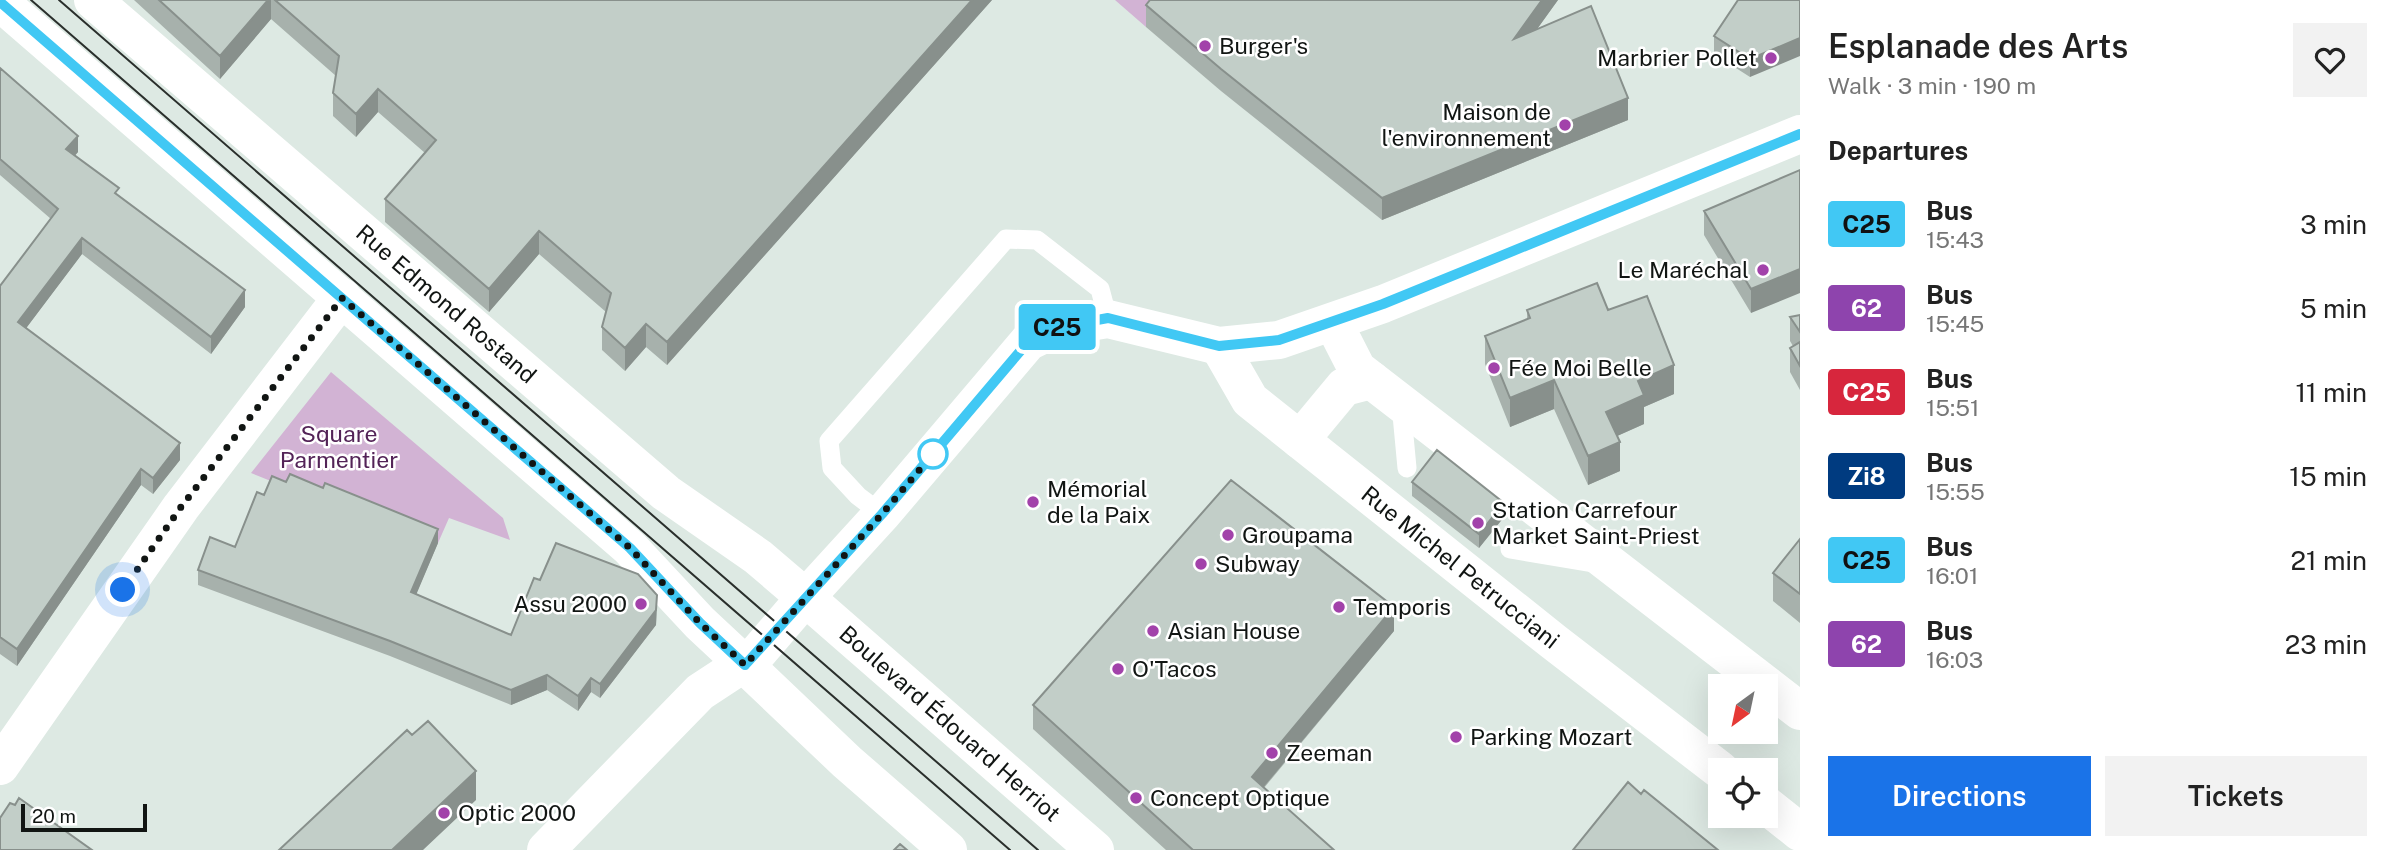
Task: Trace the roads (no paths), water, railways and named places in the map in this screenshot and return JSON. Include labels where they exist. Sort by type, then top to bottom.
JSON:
[{"type":"street","name":"Rue Edmond Rostand","points":[[93,0],[666,494],[758,557],[806,598]]},
{"type":"street","points":[[0,2],[630,548],[700,623],[847,762],[948,850]]},
{"type":"street","points":[[546,850],[701,692],[745,665],[882,514],[1028,342],[1059,327],[1108,318],[1219,346],[1279,340],[1383,304],[1800,134]]},
{"type":"street","points":[[0,766],[181,507],[342,298]]},
{"type":"street","points":[[1333,321],[1357,369],[1800,711]]},
{"type":"street","name":"Rue Michel Petrucciani","points":[[1219,346],[1250,400],[1708,761]]},
{"type":"street","points":[[1300,440],[1344,387],[1371,380]]},
{"type":"street","name":"Boulevard Édouard Herriot","points":[[806,598],[1095,850]]},
{"type":"street","points":[[1778,815],[1800,832]]},
{"type":"lane","points":[[882,514],[858,496],[832,468],[829,440],[1006,239],[1037,240],[1048,248],[1100,289],[1108,318]]},
{"type":"lane","points":[[1401,404],[1407,468]]},
{"type":"lane","points":[[1510,549],[1610,566]]},
{"type":"tram line","points":[[31,0],[1010,850]]},
{"type":"tram line","points":[[59,0],[1038,850]]},
{"type":"place","name":"Burger's","points":[[1205,46]]},
{"type":"place","name":"Marbrier Pollet","points":[[1771,58]]},
{"type":"place","name":"Maison de l'environnement","points":[[1565,125]]},
{"type":"place","name":"Le Maréchal","points":[[1763,270]]},
{"type":"place","name":"Fée Moi Belle","points":[[1494,368]]},
{"type":"place","name":"Mémorial de la Paix","points":[[1033,502]]},
{"type":"place","name":"Station Carrefour Market Saint-Priest","points":[[1478,523]]},
{"type":"place","name":"Groupama","points":[[1228,535]]},
{"type":"place","name":"Subway","points":[[1201,564]]},
{"type":"place","name":"Assu 2000","points":[[641,604]]},
{"type":"place","name":"Temporis","points":[[1339,607]]},
{"type":"place","name":"Asian House","points":[[1153,631]]},
{"type":"place","name":"O'Tacos","points":[[1118,669]]},
{"type":"place","name":"Parking Mozart","points":[[1456,737]]},
{"type":"place","name":"Zeeman","points":[[1272,753]]},
{"type":"place","name":"Concept Optique","points":[[1136,798]]},
{"type":"place","name":"Optic 2000","points":[[444,813]]},
{"type":"park label","name":"Square Parmentier","points":[[339,447]]}]
